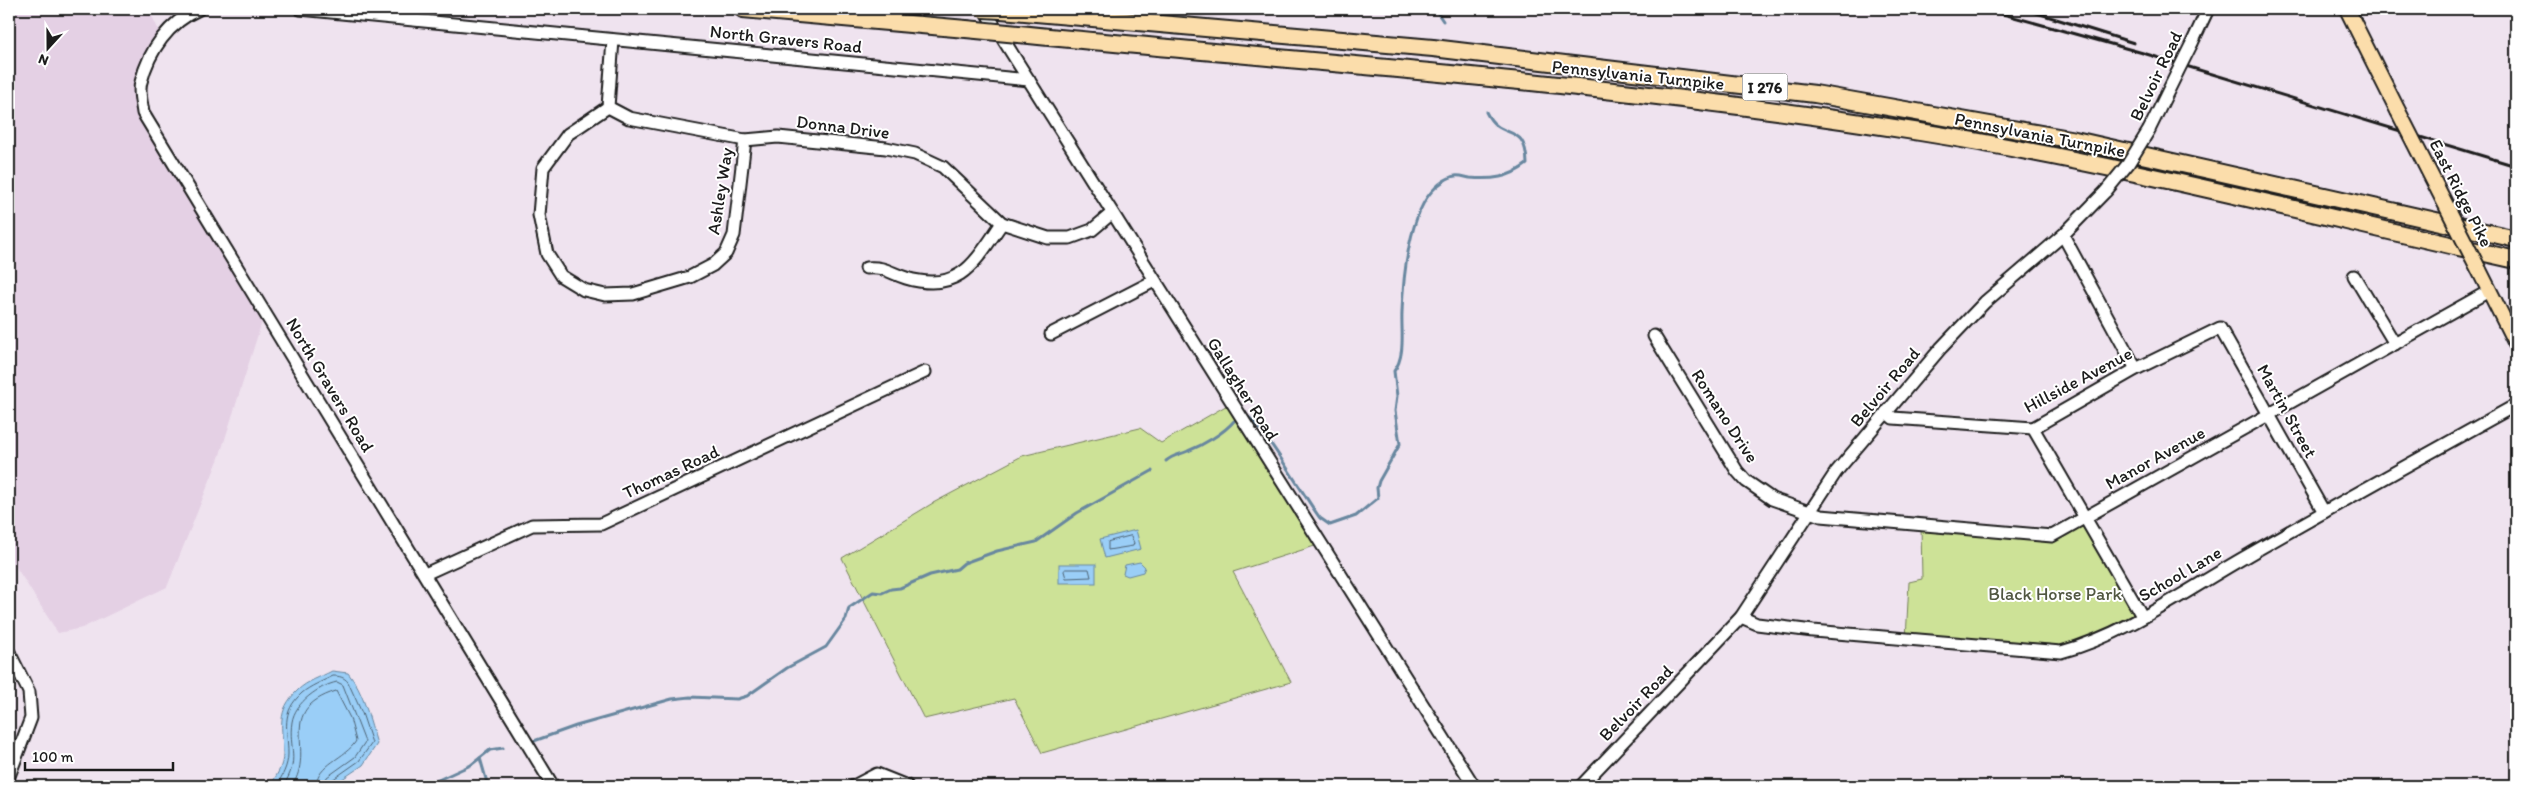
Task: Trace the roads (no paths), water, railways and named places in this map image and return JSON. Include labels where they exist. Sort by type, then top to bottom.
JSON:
[{"type":"highway","name":"Pennsylvania Turnpike","points":[[743,9],[1621,93],[1847,121],[2076,161],[2516,260]]},
{"type":"highway","name":"Pennsylvania Turnpike","points":[[984,9],[1433,48],[1815,94],[2076,140],[2516,239]]},
{"type":"main road","name":"East Ridge Pike","points":[[2347,9],[2516,344]]},
{"type":"street","name":"North Gravers Road","points":[[199,9],[182,16],[162,37],[140,84],[143,113],[553,786]]},
{"type":"street","name":"North Gravers Road","points":[[300,9],[1028,80]]},
{"type":"street","name":"Gallagher Road","points":[[984,9],[1111,214],[1474,786]]},
{"type":"street","name":"Belvoir Road","points":[[1581,786],[1741,617],[1836,472],[1965,322],[2008,280],[2063,235],[2106,191],[2128,164],[2149,130],[2208,9]]},
{"type":"street","points":[[608,107],[613,40]]},
{"type":"street","name":"Ashley Way","points":[[608,107],[568,134],[543,168],[539,215],[547,254],[561,276],[584,290],[605,295],[633,294],[690,277],[713,265],[726,253],[734,234],[745,140]]},
{"type":"street","name":"Donna Drive","points":[[608,107],[628,118],[745,140],[778,137],[886,148],[915,154],[943,167],[1002,223],[1048,238],[1070,238],[1092,230],[1111,214]]},
{"type":"street","points":[[866,268],[880,267],[898,276],[923,283],[949,281],[974,264],[1002,223]]},
{"type":"street","points":[[2063,235],[2136,368]]},
{"type":"street","points":[[2354,276],[2395,344]]},
{"type":"street","points":[[1051,334],[1154,281]]},
{"type":"street","name":"Manor Avenue","points":[[1808,512],[1821,516],[2052,536],[2489,290]]},
{"type":"street","name":"Hillside Avenue","points":[[1886,412],[1893,418],[2033,428],[2136,368],[2220,328]]},
{"type":"street","name":"Martin Street","points":[[2220,328],[2324,512]]},
{"type":"street","name":"Romano Drive","points":[[1654,336],[1737,471],[1772,500],[1808,512]]},
{"type":"street","name":"Thomas Road","points":[[425,574],[532,525],[601,524],[925,372]]},
{"type":"street","name":"School Lane","points":[[1741,617],[1758,624],[1813,631],[2061,652],[2090,644],[2142,616],[2516,405]]},
{"type":"street","points":[[2033,428],[2142,616]]},
{"type":"street","points":[[9,652],[29,692],[31,718],[9,776]]},
{"type":"street","points":[[854,786],[877,774],[907,786]]},
{"type":"water","points":[[1136,530],[1141,549],[1105,558],[1100,539]]},
{"type":"water","points":[[1140,562],[1145,567],[1143,572],[1128,576],[1123,574],[1125,565]]},
{"type":"water","points":[[1059,564],[1096,564],[1096,583],[1059,583]]},
{"type":"water","points":[[332,671],[348,673],[354,681],[366,707],[377,744],[363,765],[332,786],[270,786],[279,771],[283,759],[282,720],[286,705],[302,687]]},
{"type":"waterway","points":[[1435,9],[1443,21]]},
{"type":"waterway","points":[[1246,416],[1252,420],[1272,445],[1320,518],[1330,525],[1356,516],[1378,498],[1377,488],[1379,481],[1400,444],[1395,411],[1397,396],[1394,371],[1398,365],[1402,350],[1406,264],[1413,229],[1419,213],[1426,199],[1435,188],[1449,178],[1457,176],[1478,179],[1500,177],[1514,172],[1527,164],[1526,150],[1518,136],[1499,127],[1486,112]]},
{"type":"waterway","points":[[1166,461],[1207,442],[1225,430],[1234,421]]},
{"type":"waterway","points":[[534,741],[576,726],[672,699],[690,697],[737,699],[747,696],[787,668],[826,647],[846,619],[849,608],[873,592],[882,593],[900,588],[930,575],[957,569],[964,563],[997,551],[1036,542],[1077,513],[1152,471]]},
{"type":"waterway","points":[[425,786],[471,765],[490,750],[503,748]]},
{"type":"waterway","points":[[480,758],[488,786]]},
{"type":"railway","points":[[1985,9],[2143,53],[2516,166]]},
{"type":"railway","points":[[2024,9],[2134,43]]},
{"type":"park label","name":"Black Horse Park","points":[[2055,594]]}]
